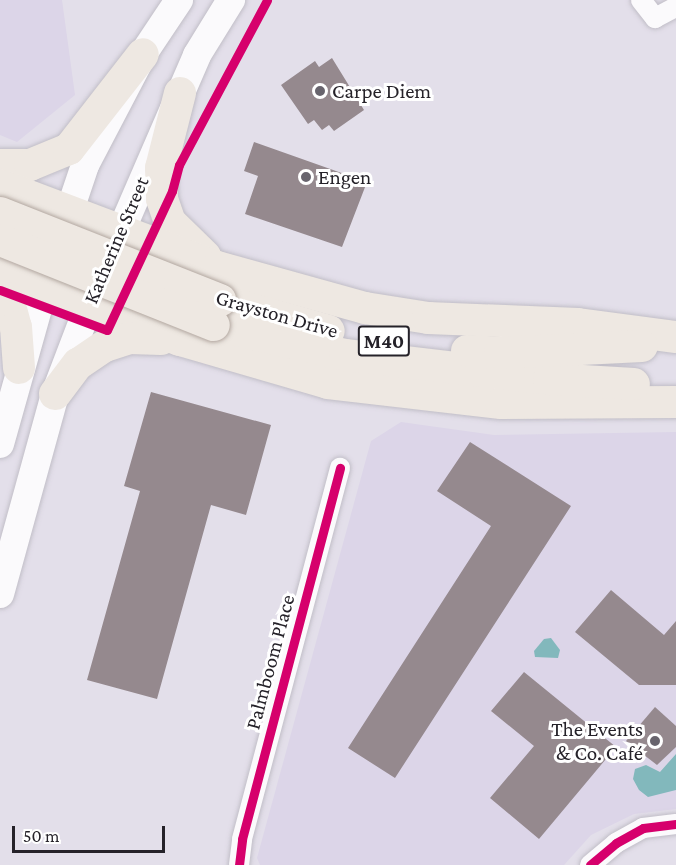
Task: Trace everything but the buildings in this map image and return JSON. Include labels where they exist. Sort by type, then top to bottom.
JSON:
[{"type":"main road","points":[[0,165],[30,165],[69,149],[143,54],[179,0]]},
{"type":"main road","name":"Katherine Street","points":[[0,594],[55,394],[89,305],[119,229],[197,55],[231,0]]},
{"type":"main road","points":[[0,444],[19,369],[67,211],[101,131],[143,54]]},
{"type":"main road","points":[[180,93],[161,168],[162,199],[170,222],[217,267]]},
{"type":"main road","points":[[0,185],[217,267],[365,308],[428,318],[578,324],[676,337]]},
{"type":"main road","name":"Grayston Drive","points":[[0,213],[220,300],[327,330],[461,350],[676,387]]},
{"type":"main road","name":"Grayston Drive","points":[[0,240],[214,325],[345,355],[551,365],[676,344]]},
{"type":"main road","points":[[0,270],[180,340],[328,382],[501,403],[676,402]]},
{"type":"main road","points":[[0,288],[8,298],[16,327],[19,369]]},
{"type":"main road","points":[[55,394],[78,364],[116,340],[180,340]]},
{"type":"street","points":[[641,0],[656,18],[676,7]]},
{"type":"street","name":"Palmboom Place","points":[[239,865],[245,828],[340,468]]},
{"type":"street","points":[[590,865],[616,843],[643,828],[676,824]]},
{"type":"shaded area","points":[[0,0],[62,0],[75,95],[17,142],[0,135]]},
{"type":"shaded area","points":[[401,422],[494,435],[676,432],[676,809],[634,814],[591,835],[564,865],[260,865],[257,858],[371,441]]},
{"type":"water","points":[[551,638],[560,650],[558,658],[535,657],[534,651],[544,639]]},
{"type":"water","points":[[676,754],[676,790],[648,797],[639,790],[633,779],[635,769],[646,765],[660,772]]},
{"type":"cycle path","points":[[0,290],[107,330],[172,191],[179,165],[267,0]]},
{"type":"cycle path","points":[[239,865],[242,839],[340,468]]},
{"type":"cycle path","points":[[590,865],[616,843],[643,828],[676,824]]},
{"type":"place","name":"Carpe Diem","points":[[320,91]]},
{"type":"place","name":"Engen","points":[[306,177]]},
{"type":"place","name":"The Events & Co. Café","points":[[655,741]]}]
